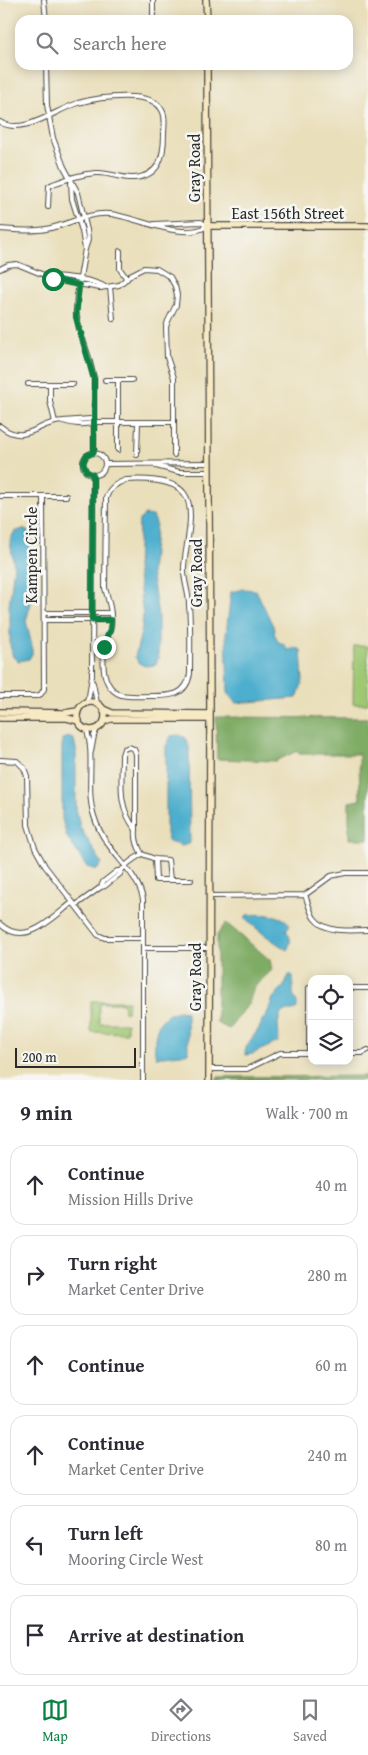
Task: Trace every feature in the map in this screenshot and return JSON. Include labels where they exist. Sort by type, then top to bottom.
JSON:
[{"type":"street","points":[[44,0],[46,15]]},
{"type":"street","points":[[153,0],[153,15]]},
{"type":"street","points":[[206,0],[206,15]]},
{"type":"street","points":[[46,70],[49,115],[53,138],[58,154],[78,193],[88,235],[79,282],[76,317],[93,374],[94,452]]},
{"type":"street","name":"Gray Road","points":[[207,70],[210,717],[209,1080]]},
{"type":"street","points":[[0,122],[8,126],[20,127],[78,103],[101,98],[120,97],[149,100],[156,103],[164,114],[164,152],[158,166],[151,172],[135,178],[102,172],[70,178],[49,186]]},
{"type":"street","points":[[70,178],[73,202],[82,230],[85,248]]},
{"type":"street","points":[[46,181],[49,186],[48,207]]},
{"type":"street","points":[[73,202],[80,200]]},
{"type":"street","points":[[0,229],[48,229],[84,216],[111,214],[169,229],[200,231],[208,226]]},
{"type":"street","points":[[154,224],[200,222],[208,226]]},
{"type":"street","name":"East 156th Street","points":[[208,226],[368,226]]},
{"type":"street","points":[[120,252],[120,269],[127,279]]},
{"type":"street","points":[[0,269],[8,265],[17,264],[48,276],[108,286],[119,285],[138,270],[154,268],[167,275],[175,286],[177,302],[166,328],[167,356],[174,378],[174,455]]},
{"type":"street","points":[[108,286],[113,319]]},
{"type":"street","points":[[105,380],[132,380]]},
{"type":"street","points":[[118,380],[118,450]]},
{"type":"street","points":[[28,384],[73,384]]},
{"type":"street","points":[[50,384],[50,398],[55,422]]},
{"type":"street","points":[[0,426],[13,433],[26,434],[55,422],[63,421],[90,419],[95,422],[174,422]]},
{"type":"street","points":[[138,422],[138,455]]},
{"type":"street","points":[[94,452],[102,456],[105,464],[100,473],[93,475],[86,471],[83,463],[86,456],[94,452]]},
{"type":"street","points":[[105,464],[209,463]]},
{"type":"street","points":[[151,464],[179,472],[209,472]]},
{"type":"street","points":[[93,475],[92,676],[97,703]]},
{"type":"street","points":[[126,480],[157,481],[177,488],[185,494],[189,508],[189,535],[184,573],[189,605],[189,677],[186,686],[176,694],[167,696],[121,695],[112,690],[104,676],[104,647],[110,630],[111,613],[110,602],[105,588],[106,498],[109,491],[118,482],[126,480]]},
{"type":"street","name":"Kampen Circle","points":[[0,496],[66,496]]},
{"type":"street","name":"Kampen Circle","points":[[0,696],[37,696],[43,693],[43,496]]},
{"type":"street","name":"Kampen Circle","points":[[44,613],[111,613]]},
{"type":"street","name":"Kampen Circle","points":[[44,620],[111,620]]},
{"type":"street","points":[[0,712],[78,712],[86,703],[92,676]]},
{"type":"street","points":[[86,703],[97,703],[112,713],[210,717]]},
{"type":"street","points":[[104,709],[104,721]]},
{"type":"street","points":[[78,712],[79,721]]},
{"type":"street","points":[[90,757],[97,728],[104,721],[111,719],[210,717]]},
{"type":"street","points":[[0,718],[67,718],[79,721],[86,728],[90,757],[90,792],[94,816],[107,843],[136,881],[142,895],[143,1080]]},
{"type":"street","points":[[86,728],[97,728]]},
{"type":"street","points":[[136,830],[126,816],[122,800],[122,755],[124,749],[129,748],[134,749],[136,754],[136,830],[136,841],[142,854],[156,859],[168,860],[170,880]]},
{"type":"street","points":[[0,760],[17,762],[25,769],[27,776],[28,825],[33,842],[45,866],[100,937],[143,938]]},
{"type":"street","points":[[0,924],[12,932],[26,934],[31,932],[75,904],[142,854]]},
{"type":"street","points":[[156,859],[156,880],[191,880]]},
{"type":"street","points":[[210,896],[305,895],[331,876],[344,873],[368,873]]},
{"type":"street","points":[[305,895],[314,918],[322,925],[330,929],[368,930]]},
{"type":"street","points":[[143,948],[209,948]]},
{"type":"street","points":[[353,988],[368,988]]},
{"type":"street","points":[[353,1053],[362,1053],[368,1050]]},
{"type":"street","points":[[209,1069],[247,1069],[280,1053],[308,1053]]},
{"type":"green space","points":[[354,646],[368,646],[368,704],[353,704]]},
{"type":"green space","points":[[216,717],[368,718],[368,839],[349,839],[349,802],[360,800],[359,754],[299,754],[297,751],[276,761],[217,759]]},
{"type":"green space","points":[[226,923],[270,960],[272,970],[254,987],[249,1003],[229,1029],[217,1023],[217,935]]},
{"type":"green space","points":[[91,1001],[128,1001],[127,1012],[124,1012],[123,1003],[99,1003],[99,1023],[127,1023],[127,1033],[91,1032]]},
{"type":"green space","points":[[368,1076],[368,1080],[217,1080],[217,1077]]},
{"type":"water","points":[[145,515],[153,516],[156,523],[151,572],[158,615],[158,659],[155,665],[146,666],[140,664],[135,657],[143,615],[137,568],[139,520]]},
{"type":"water","points":[[23,529],[29,532],[31,539],[29,553],[33,596],[26,621],[32,654],[29,659],[19,661],[13,657],[10,645],[9,606],[14,566],[10,541],[14,532]]},
{"type":"water","points":[[243,589],[256,590],[275,630],[274,633],[279,643],[283,643],[289,651],[294,647],[301,650],[303,681],[297,698],[236,703],[228,693],[226,634],[231,592]]},
{"type":"water","points":[[179,735],[186,738],[189,747],[190,843],[182,846],[169,842],[166,834],[166,746],[171,736]]},
{"type":"water","points":[[68,737],[74,739],[76,749],[76,808],[80,827],[102,864],[97,870],[87,867],[67,837],[62,819],[62,739]]},
{"type":"water","points":[[247,915],[271,915],[287,921],[290,925],[286,930],[289,935],[290,944],[287,950],[264,935],[245,917]]},
{"type":"water","points":[[289,975],[293,977],[293,994],[297,1002],[297,1008],[293,1011],[281,1013],[278,1023],[278,1042],[252,1054],[245,1055],[245,1050],[259,1029],[262,1020],[266,1017],[273,998],[284,986]]},
{"type":"water","points":[[173,1012],[186,1012],[187,1016],[188,1053],[156,1057],[155,1040],[161,1021]]},
{"type":"route","points":[[53,279],[79,285],[76,300],[76,317],[93,370],[95,385],[94,452],[86,456],[83,463],[84,469],[93,475],[92,620],[111,620],[110,630],[104,647]]}]
